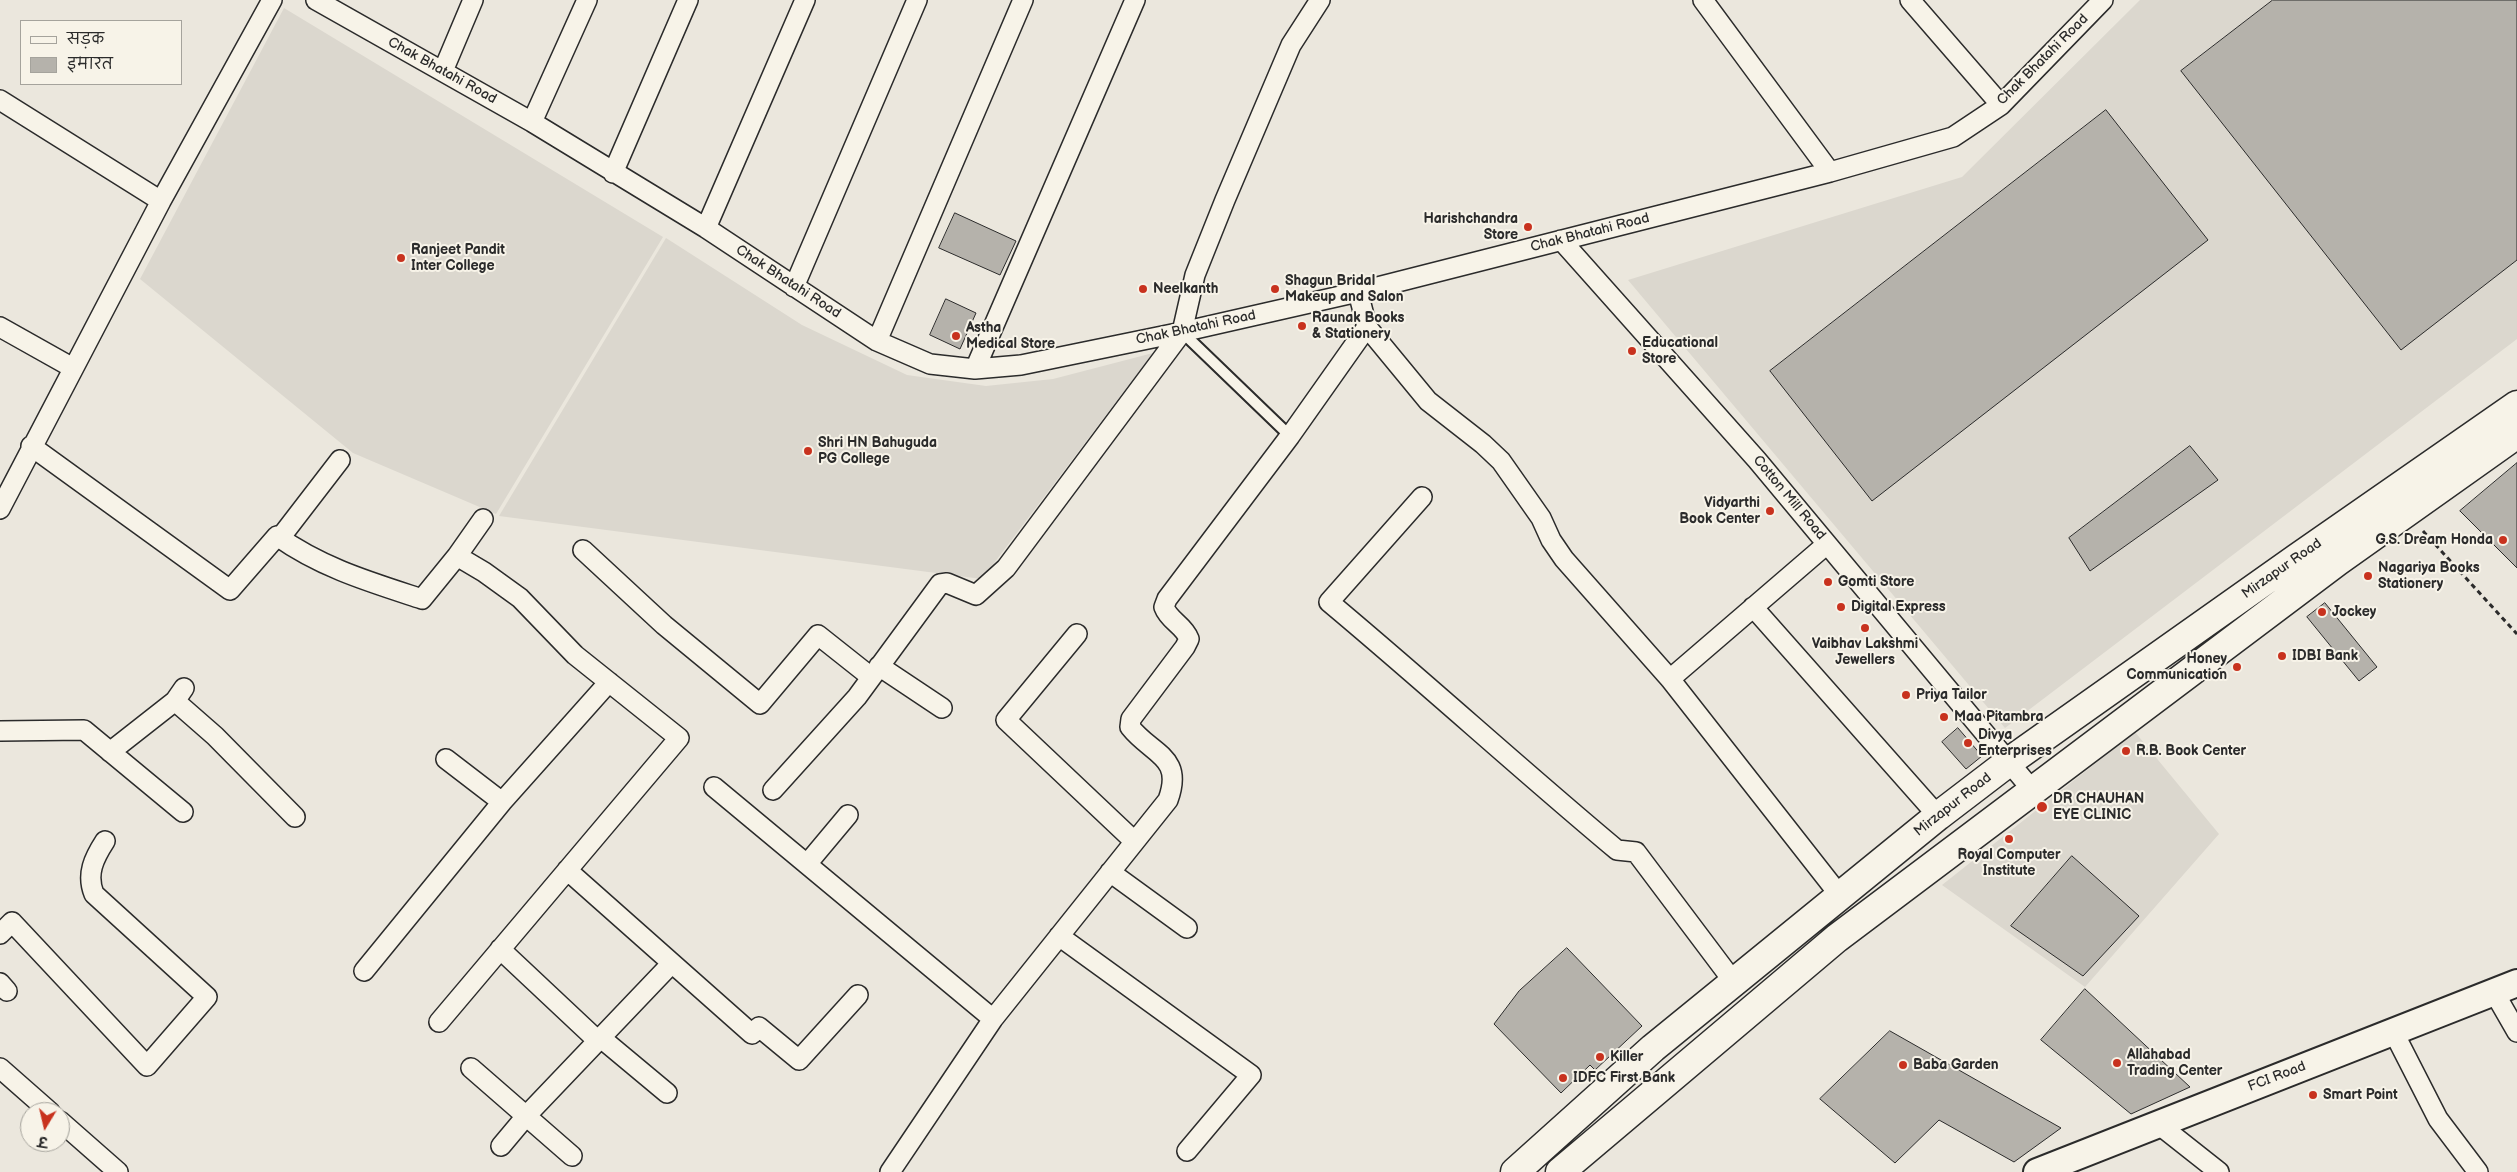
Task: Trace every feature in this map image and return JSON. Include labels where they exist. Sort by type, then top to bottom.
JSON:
[{"type":"highway","name":"Mirzapur Road","points":[[1515,1172],[1653,1048],[1938,816],[2010,761],[2517,405]]},
{"type":"highway","name":"Mirzapur Road","points":[[1560,1172],[1837,938],[2406,511],[2517,434]]},
{"type":"main road","name":"FCI Road","points":[[2039,1172],[2158,1123],[2505,988]]},
{"type":"street","points":[[0,509],[31,446],[161,201],[272,0]]},
{"type":"street","name":"Chak Bhatahi Road","points":[[316,0],[532,122],[706,228],[877,341],[930,364],[974,369],[1021,365],[1182,332],[1358,292],[1830,172],[1953,137],[2001,105],[2103,0]]},
{"type":"street","points":[[442,71],[473,0]]},
{"type":"street","points":[[532,122],[587,0]]},
{"type":"street","points":[[613,172],[688,0]]},
{"type":"street","points":[[706,228],[805,0]]},
{"type":"street","points":[[794,287],[917,0]]},
{"type":"street","points":[[877,341],[1023,0]]},
{"type":"street","points":[[974,369],[1135,0]]},
{"type":"street","points":[[773,790],[856,697],[940,584],[947,583],[976,595],[1006,568],[1182,332],[1195,275],[1225,200],[1291,45],[1320,0]]},
{"type":"street","points":[[1703,0],[1830,172]]},
{"type":"street","points":[[1910,0],[2001,105]]},
{"type":"street","points":[[0,100],[161,201]]},
{"type":"street","name":"Cotton Mill Road","points":[[1561,240],[1757,460],[2010,761],[2033,791]]},
{"type":"street","points":[[1358,292],[1367,328],[1428,401],[1483,444],[1501,461],[1541,518],[1551,540],[1564,559],[1670,679],[1840,897]]},
{"type":"street","points":[[0,327],[73,368]]},
{"type":"street","points":[[890,1172],[993,1018],[1168,800],[1173,780],[1172,769],[1165,759],[1130,727],[1131,718],[1185,647],[1188,639],[1186,630],[1166,615],[1164,607],[1167,599],[1290,436],[1367,328]]},
{"type":"street","points":[[31,446],[230,590],[277,536],[305,556],[337,570],[422,599],[457,556],[483,519]]},
{"type":"street","points":[[280,538],[340,460]]},
{"type":"street","points":[[1422,497],[1329,602],[1433,689],[1513,762],[1617,850],[1636,852],[1733,981]]},
{"type":"street","points":[[1670,679],[1827,544]]},
{"type":"street","points":[[583,550],[664,625],[760,704],[818,635],[875,671],[942,708]]},
{"type":"street","points":[[439,1022],[679,738],[575,654],[520,598],[484,572],[457,556]]},
{"type":"street","points":[[1753,607],[1938,816]]},
{"type":"street","points":[[1077,634],[1006,720],[1134,841]]},
{"type":"street","points":[[364,971],[502,802],[609,682]]},
{"type":"street","points":[[110,752],[180,695],[215,736],[295,817]]},
{"type":"street","points":[[0,731],[84,730],[183,812]]},
{"type":"street","points":[[446,759],[502,802]]},
{"type":"street","points":[[714,787],[993,1018]]},
{"type":"street","points":[[807,864],[848,815]]},
{"type":"street","points":[[0,934],[12,922],[147,1066],[207,997],[94,894],[89,882],[95,857],[105,841]]},
{"type":"street","points":[[567,870],[752,1034],[759,1027],[799,1060],[858,995]]},
{"type":"street","points":[[1110,872],[1187,928]]},
{"type":"street","points":[[1058,936],[1251,1074],[1187,1151]]},
{"type":"street","points":[[500,949],[600,1039],[667,1093]]},
{"type":"street","points":[[501,1146],[526,1115],[672,963]]},
{"type":"street","points":[[2505,988],[2517,1032]]},
{"type":"street","points":[[2393,1032],[2438,1119],[2478,1172]]},
{"type":"street","points":[[0,1068],[39,1102]]},
{"type":"street","points":[[471,1068],[572,1156]]},
{"type":"street","points":[[2158,1123],[2219,1172]]},
{"type":"street","points":[[70,1130],[118,1172]]},
{"type":"lane","points":[[1182,332],[1290,436]]},
{"type":"path","points":[[2406,511],[2446,558],[2517,634]]},
{"type":"shaded area","points":[[2140,0],[2517,0],[2517,339],[2005,728],[1628,280],[1962,177]]},
{"type":"shaded area","name":"Ranjeet Pandit Inter College","points":[[284,8],[663,237],[496,514],[353,453],[140,279]]},
{"type":"shaded area","name":"Shri HN Bahuguda PG College","points":[[666,238],[802,325],[907,375],[986,386],[1053,379],[1153,353],[982,579],[499,516]]},
{"type":"shaded area","points":[[2135,732],[2219,834],[2085,987],[1942,885]]},
{"type":"building","points":[[2273,0],[2517,0],[2517,260],[2401,350],[2181,71]]},
{"type":"building","points":[[2106,110],[2208,240],[1872,501],[1770,371]]},
{"type":"building","points":[[955,213],[1016,241],[1000,275],[939,248]]},
{"type":"building","points":[[946,299],[976,313],[960,349],[930,335]]},
{"type":"building","points":[[2190,446],[2218,480],[2090,571],[2069,538]]},
{"type":"building","name":"G.S. Dream Honda","points":[[2517,463],[2517,568],[2460,511]]},
{"type":"building","points":[[2325,603],[2377,667],[2359,681],[2307,617]]},
{"type":"building","points":[[1958,728],[1982,756],[1966,769],[1942,742]]},
{"type":"building","points":[[2072,856],[2139,916],[2083,976],[2011,926]]},
{"type":"building","points":[[1567,948],[1642,1026],[1595,1070],[1590,1065],[1561,1093],[1494,1024],[1519,991]]},
{"type":"building","name":"Allahabad Trading Center","points":[[2085,989],[2190,1087],[2131,1114],[2041,1040]]},
{"type":"building","name":"Baba Garden","points":[[1890,1031],[2061,1128],[2014,1162],[1939,1120],[1895,1163],[1820,1099]]},
{"type":"place","name":"Harishchandra Store","points":[[1528,227]]},
{"type":"place","name":"Ranjeet Pandit Inter College","points":[[401,258]]},
{"type":"place","name":"Neelkanth","points":[[1143,289]]},
{"type":"place","name":"Shagun Bridal Makeup and Salon","points":[[1275,289]]},
{"type":"place","name":"Raunak Books & Stationery","points":[[1302,326]]},
{"type":"place","name":"Astha Medical Store","points":[[956,336]]},
{"type":"place","name":"Educational Store","points":[[1632,351]]},
{"type":"place","name":"Shri HN Bahuguda PG College","points":[[808,451]]},
{"type":"place","name":"Vidyarthi Book Center","points":[[1770,511]]},
{"type":"place","name":"G.S. Dream Honda","points":[[2503,540]]},
{"type":"place","name":"Nagariya Books Stationery","points":[[2368,576]]},
{"type":"place","name":"Gomti Store","points":[[1828,582]]},
{"type":"place","name":"Digital Express","points":[[1841,607]]},
{"type":"place","name":"Jockey","points":[[2322,612]]},
{"type":"place","name":"Vaibhav Lakshmi Jewellers","points":[[1865,628]]},
{"type":"place","name":"IDBI Bank","points":[[2282,656]]},
{"type":"place","name":"Honey Communication","points":[[2237,667]]},
{"type":"place","name":"Priya Tailor","points":[[1906,695]]},
{"type":"place","name":"Maa Pitambra","points":[[1944,717]]},
{"type":"place","name":"Divya Enterprises","points":[[1968,743]]},
{"type":"place","name":"R.B. Book Center","points":[[2126,751]]},
{"type":"place","name":"DR CHAUHAN EYE CLINIC","points":[[2042,807]]},
{"type":"place","name":"Royal Computer Institute","points":[[2009,839]]},
{"type":"place","name":"Killer","points":[[1600,1057]]},
{"type":"place","name":"Allahabad Trading Center","points":[[2117,1063]]},
{"type":"place","name":"Baba Garden","points":[[1903,1065]]},
{"type":"place","name":"IDFC First Bank","points":[[1563,1078]]},
{"type":"place","name":"Smart Point","points":[[2313,1095]]}]
